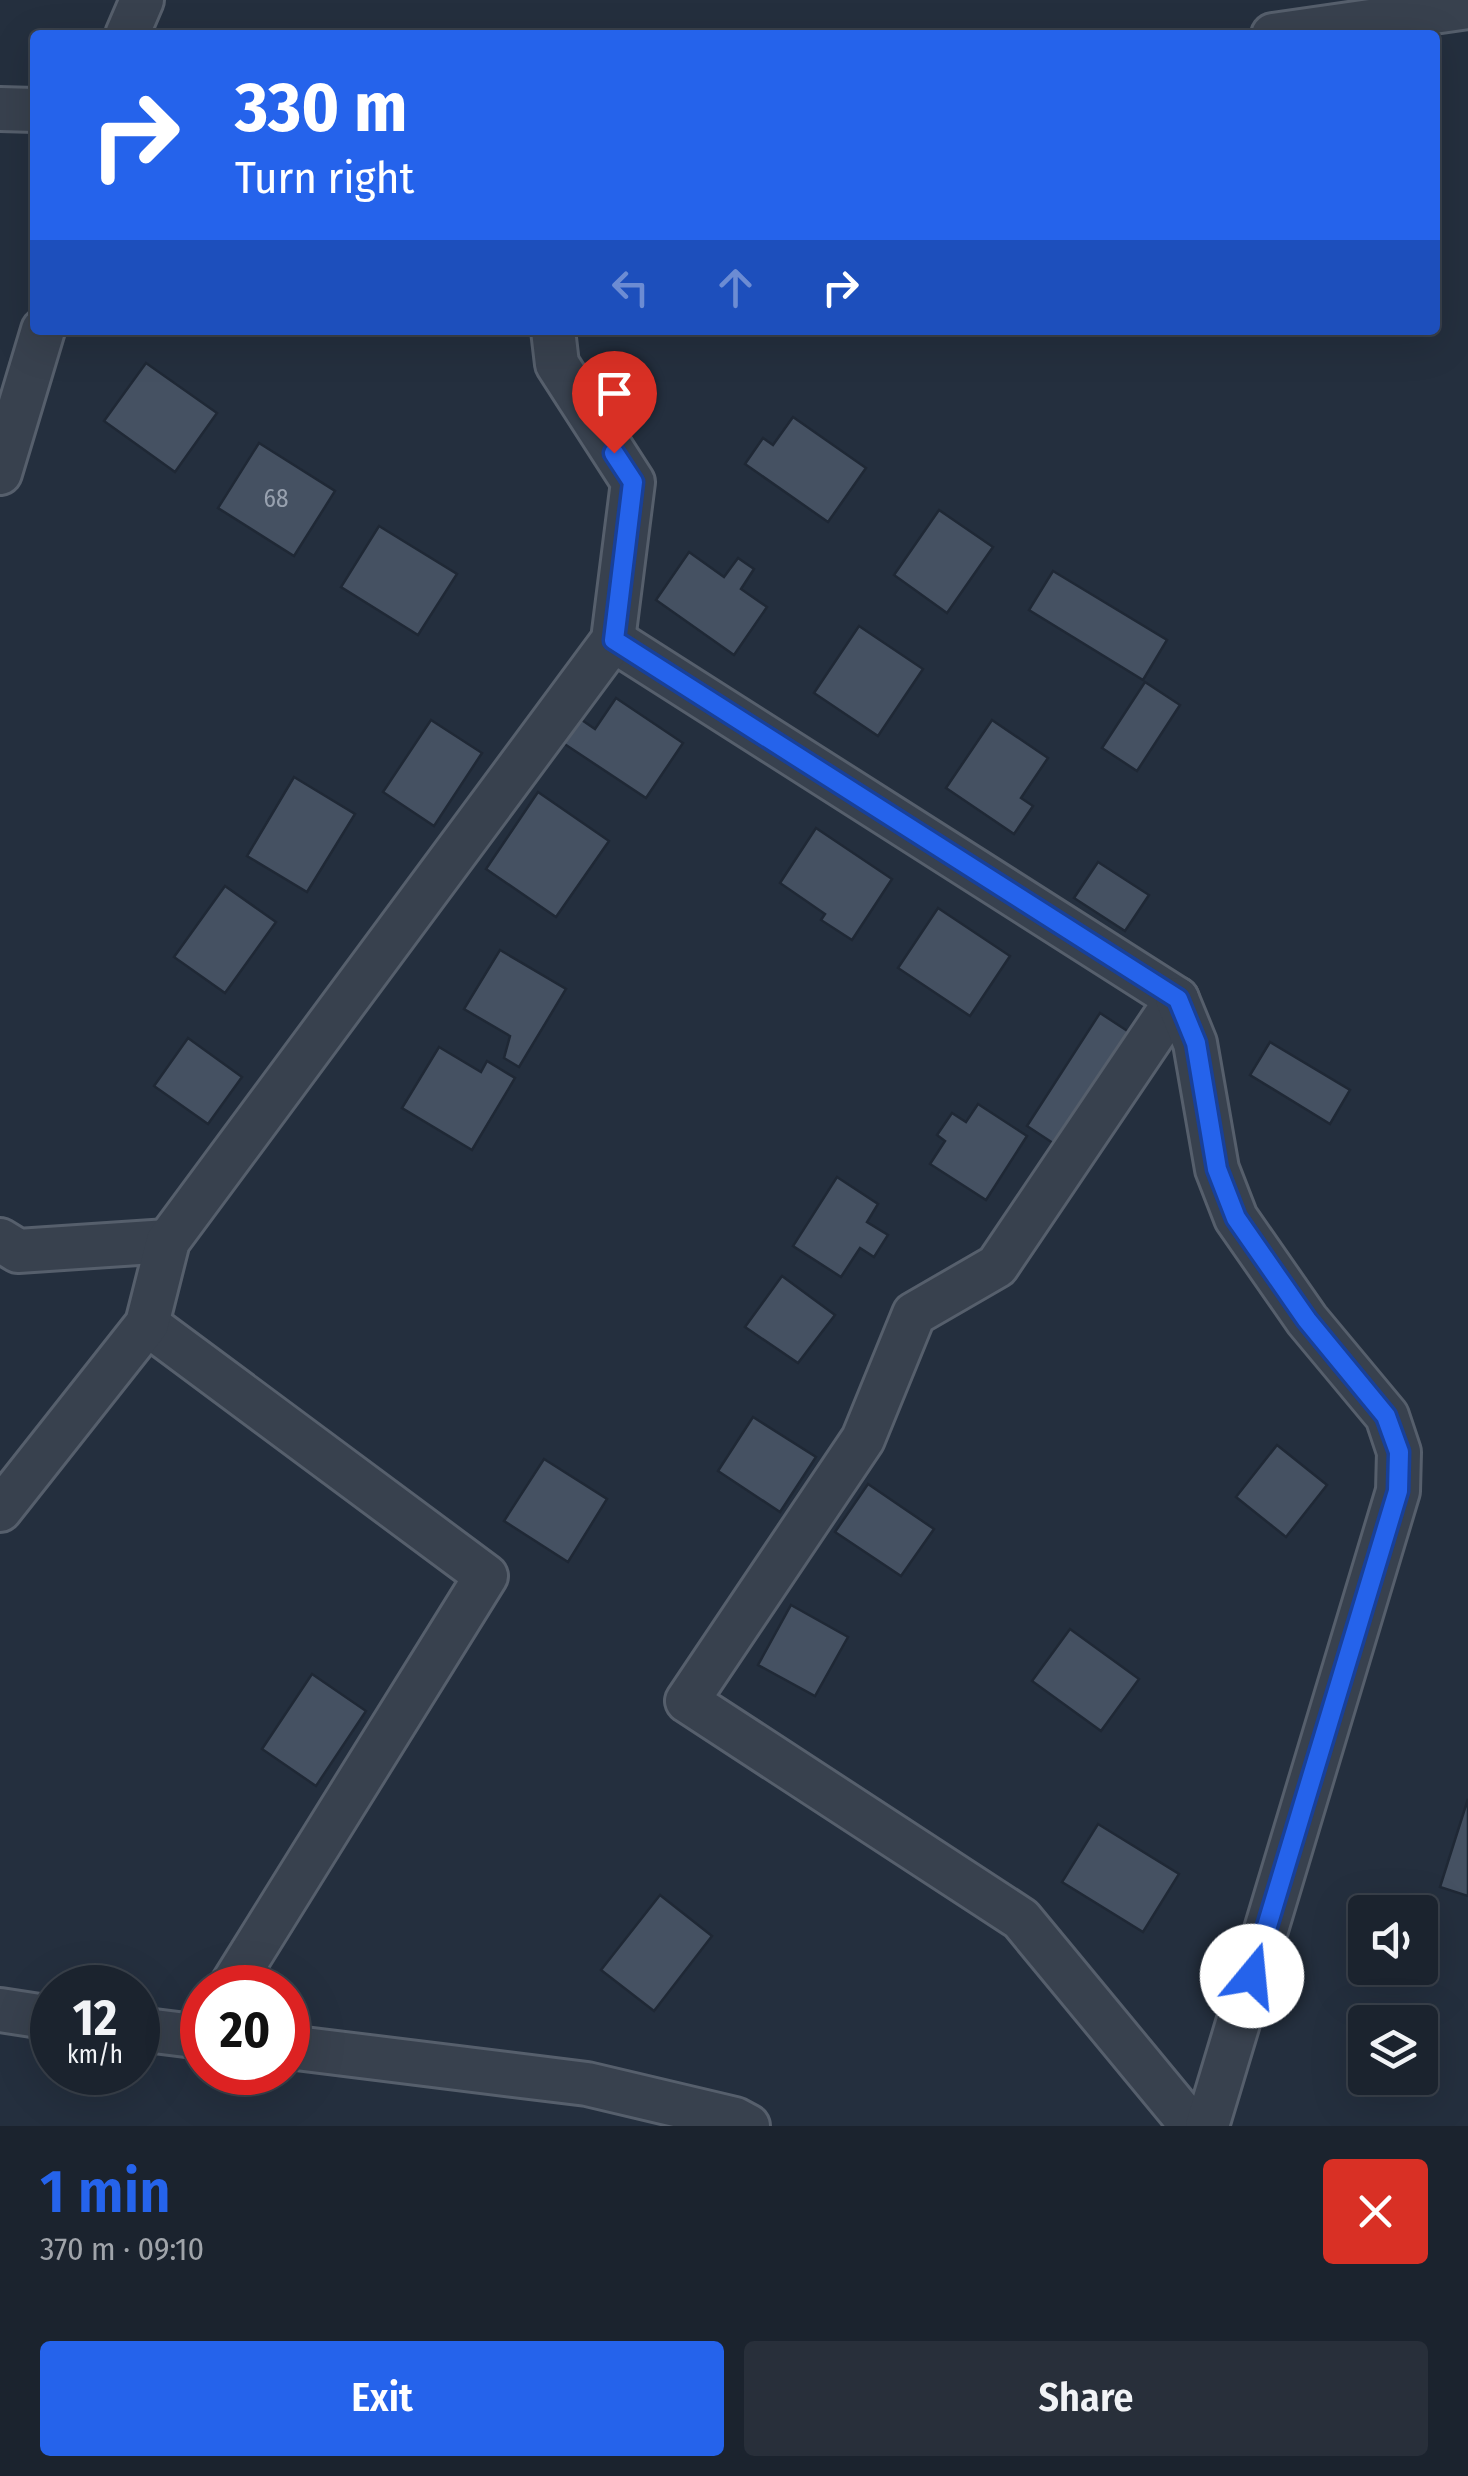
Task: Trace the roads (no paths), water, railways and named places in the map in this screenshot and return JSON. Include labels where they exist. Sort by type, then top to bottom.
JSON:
[{"type":"street","points":[[129,30],[142,0]]},
{"type":"street","points":[[1309,30],[1468,8]]},
{"type":"street","points":[[0,109],[30,110]]},
{"type":"street","points":[[0,474],[42,335]]},
{"type":"street","points":[[0,1510],[147,1324],[168,1240],[614,640],[633,482],[557,364],[554,335]]},
{"type":"street","points":[[614,640],[1178,999],[1196,1043],[1217,1169],[1236,1218],[1307,1320],[1386,1416],[1399,1452],[1398,1491],[1206,2126]]},
{"type":"street","points":[[1178,999],[998,1266],[914,1314],[863,1439],[686,1701],[1021,1919],[1192,2126]]},
{"type":"street","points":[[0,1240],[18,1250],[168,1240]]},
{"type":"street","points":[[147,1324],[486,1576],[244,1965]]},
{"type":"street","points":[[0,2010],[30,2015]]},
{"type":"street","points":[[310,2050],[587,2084],[735,2118],[748,2126]]}]
